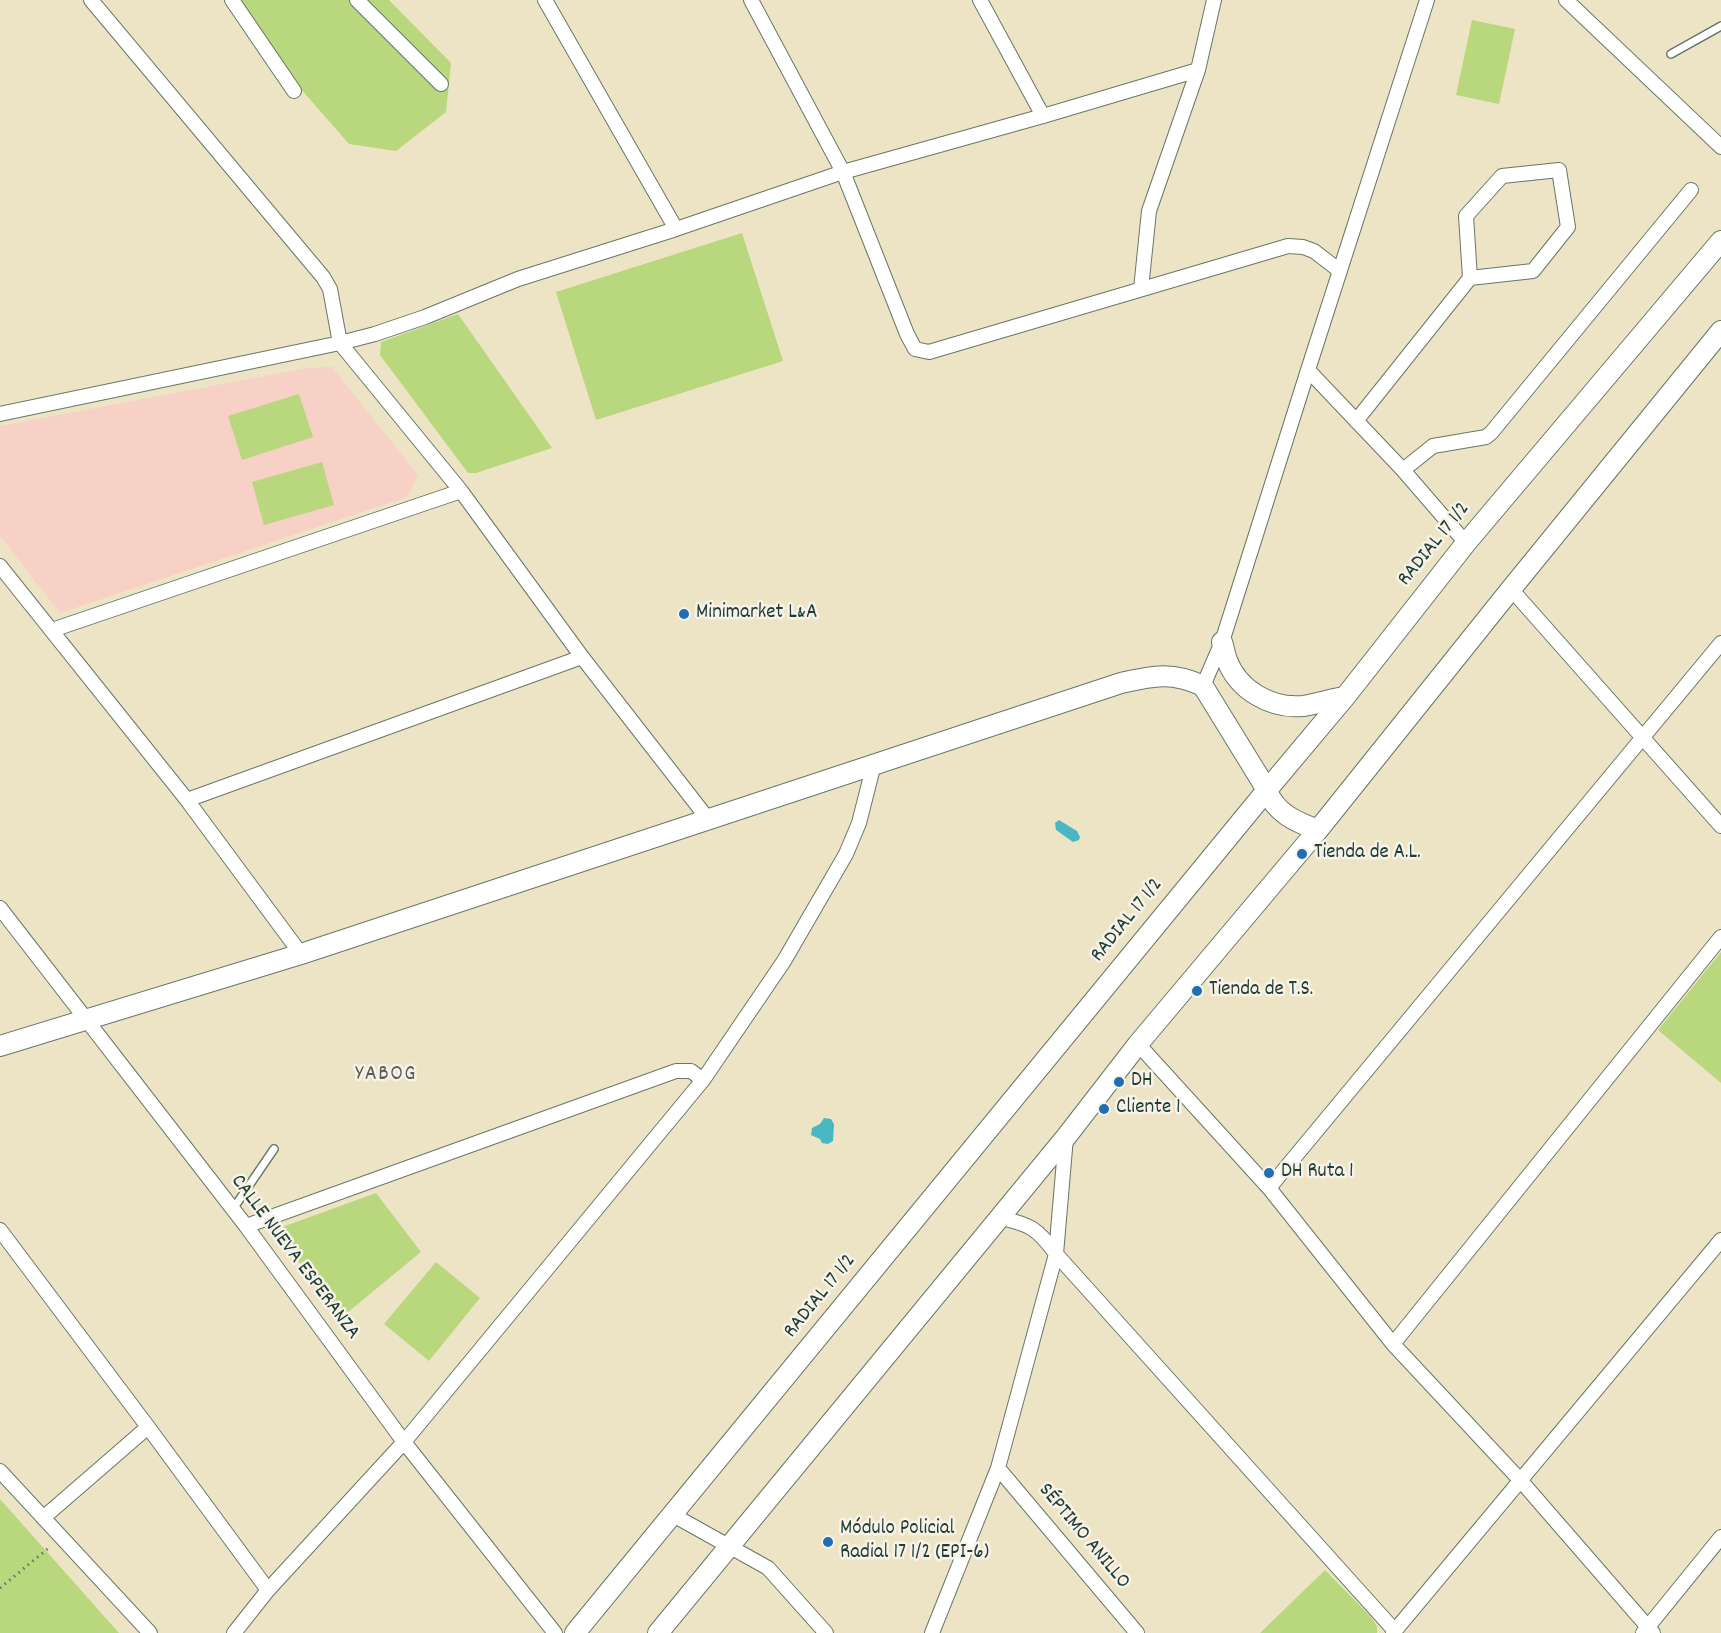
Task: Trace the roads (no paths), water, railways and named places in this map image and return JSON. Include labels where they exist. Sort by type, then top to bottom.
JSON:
[{"type":"street","points":[[91,0],[324,278],[330,289],[340,343],[461,491],[582,657],[708,819]]},
{"type":"street","points":[[232,0],[294,91]]},
{"type":"street","points":[[357,0],[441,84]]},
{"type":"street","points":[[545,0],[676,229]]},
{"type":"street","points":[[751,0],[843,172],[915,349],[929,352],[1288,246],[1304,247],[1314,251],[1340,271]]},
{"type":"street","points":[[980,0],[1043,116]]},
{"type":"street","points":[[1141,289],[1149,211],[1198,70],[1214,0]]},
{"type":"street","points":[[1203,686],[1222,642],[1427,0]]},
{"type":"street","points":[[1566,0],[1721,147]]},
{"type":"street","points":[[0,414],[375,334],[518,279],[676,229],[843,172],[1198,70]]},
{"type":"street","points":[[1356,421],[1470,278],[1466,216],[1502,176],[1559,170],[1568,227],[1533,271],[1470,278]]},
{"type":"street","points":[[1403,470],[1433,446],[1486,437],[1491,433],[1691,190]]},
{"type":"street","name":"RADIAL 17 1/2","points":[[575,1633],[1266,790],[1345,697],[1466,543],[1721,242]]},
{"type":"street","points":[[658,1633],[1000,1218],[1138,1044],[1318,830],[1721,331]]},
{"type":"street","points":[[1308,370],[1403,470],[1466,543]]},
{"type":"street","points":[[52,630],[461,491]]},
{"type":"street","points":[[0,566],[187,800],[301,954]]},
{"type":"street","points":[[1511,589],[1721,826]]},
{"type":"street","points":[[1222,642],[1227,660],[1236,677],[1250,691],[1266,700],[1284,705],[1304,706],[1345,697]]},
{"type":"street","points":[[1269,1188],[1721,643]]},
{"type":"street","points":[[187,800],[582,657]]},
{"type":"street","points":[[0,1046],[301,954],[874,764],[1130,681],[1161,675],[1176,676],[1203,686],[1266,790],[1270,801],[1300,824],[1318,830]]},
{"type":"street","points":[[234,1633],[268,1590],[404,1442],[703,1080],[784,961],[846,854],[859,823],[874,764]]},
{"type":"street","name":"CALLE NUEVA ESPERANZA","points":[[0,908],[246,1226],[404,1442],[555,1633]]},
{"type":"street","points":[[1394,1344],[1721,936]]},
{"type":"street","points":[[1138,1044],[1269,1188],[1394,1344],[1521,1481],[1648,1631],[1721,1538]]},
{"type":"street","points":[[246,1226],[676,1071],[691,1071],[703,1080]]},
{"type":"street","points":[[932,1633],[998,1467],[1056,1254],[1066,1137]]},
{"type":"street","points":[[1000,1218],[1023,1223],[1042,1235],[1056,1254],[1394,1632],[1721,1240]]},
{"type":"street","points":[[1,1234],[148,1427],[268,1590]]},
{"type":"street","points":[[43,1518],[148,1427]]},
{"type":"street","name":"SÉPTIMO ANILLO","points":[[998,1467],[1137,1633]]},
{"type":"street","points":[[0,1471],[150,1633]]},
{"type":"street","points":[[673,1515],[768,1568],[826,1633]]},
{"type":"lane","points":[[1671,54],[1721,26]]},
{"type":"lane","points":[[233,1209],[274,1149]]},
{"type":"water","points":[[1059,820],[1077,831],[1079,840],[1073,842],[1056,830],[1055,823]]},
{"type":"water","points":[[824,1118],[831,1119],[834,1124],[833,1141],[828,1144],[822,1143],[820,1139],[811,1135],[812,1128],[820,1124]]},
{"type":"place","name":"Minimarket L&A","points":[[684,614]]},
{"type":"place","name":"Tienda de A.L.","points":[[1302,854]]},
{"type":"place","name":"Tienda de T.S.","points":[[1197,991]]},
{"type":"place","name":"DH","points":[[1119,1082]]},
{"type":"place","name":"Cliente 1","points":[[1104,1109]]},
{"type":"place","name":"DH Ruta 1","points":[[1269,1173]]},
{"type":"place","name":"Módulo Policial Radial 17 1/2 (EPI-6)","points":[[828,1542]]},
{"type":"district","name":"YABOG","points":[[386,1076]]}]
